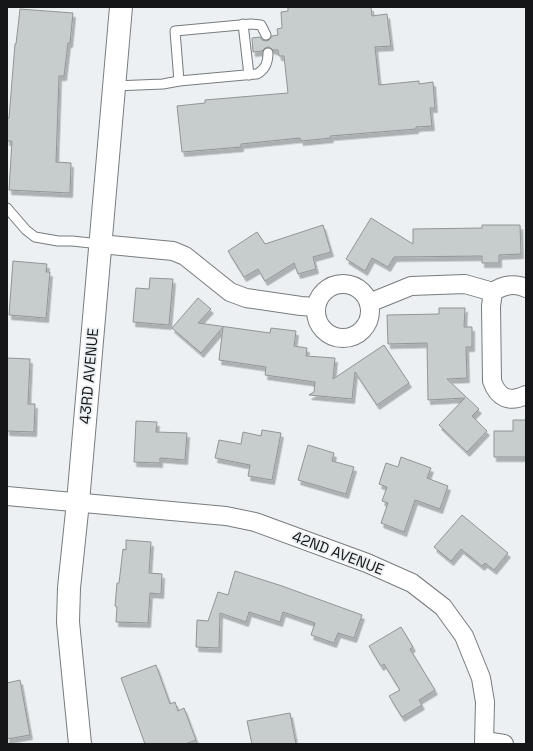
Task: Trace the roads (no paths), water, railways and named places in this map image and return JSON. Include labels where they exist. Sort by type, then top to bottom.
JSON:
[{"type":"street","name":"43RD AVENUE","points":[[80,744],[68,622],[69,588],[78,502],[121,7]]},
{"type":"street","points":[[100,244],[173,251],[185,256],[230,292],[246,298],[316,307]]},
{"type":"street","points":[[350,284],[365,294],[369,303],[370,316],[364,328],[358,334],[350,337],[341,338],[332,335],[325,331],[318,320],[316,307],[319,298],[324,291],[332,286],[350,284]]},
{"type":"street","points":[[369,303],[411,286],[465,284],[493,292]]},
{"type":"street","points":[[526,288],[521,286],[505,285],[498,288],[493,292],[491,306],[492,381],[495,388],[505,398],[512,399],[526,395]]},
{"type":"street","name":"42ND AVENUE","points":[[7,496],[226,516],[255,522],[367,563],[412,583],[444,607],[464,636],[481,678],[485,702],[484,742]]},
{"type":"street","points":[[484,742],[504,744]]},
{"type":"lane","points":[[179,81],[175,32],[243,24],[261,25],[266,35]]},
{"type":"lane","points":[[243,24],[249,75]]},
{"type":"lane","points":[[114,86],[163,84],[179,81],[257,74],[265,68],[268,60],[268,53]]},
{"type":"lane","points":[[7,208],[26,230],[35,236],[58,241],[100,244]]}]
